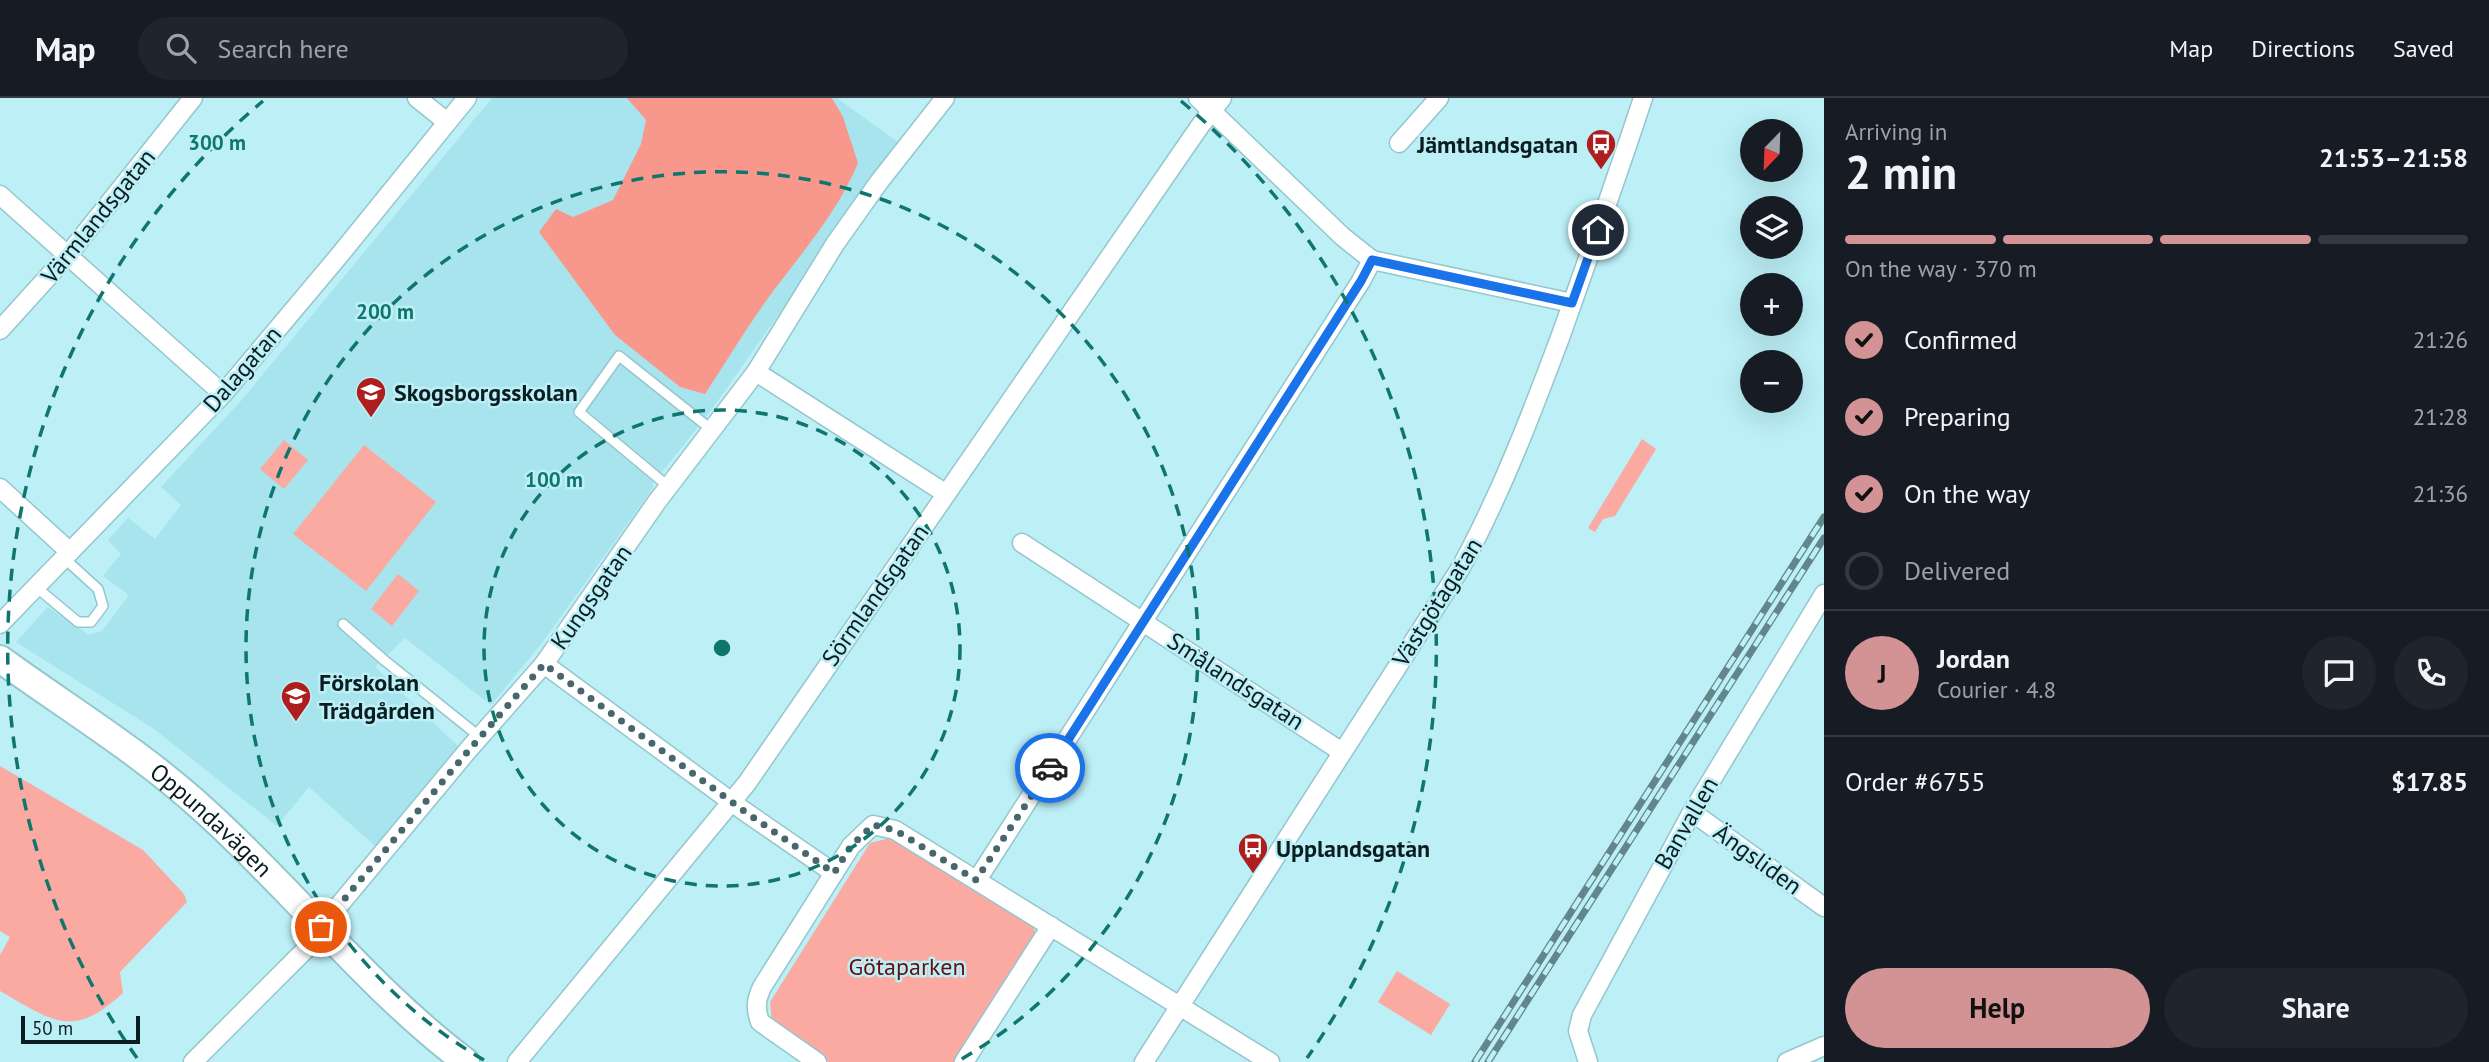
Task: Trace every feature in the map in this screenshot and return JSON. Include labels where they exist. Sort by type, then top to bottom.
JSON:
[{"type":"main road","name":"Oppundavägen","points":[[0,659],[162,773],[207,812],[362,971],[419,1025],[466,1062]]},
{"type":"street","name":"Värmlandsgatan","points":[[0,330],[67,256],[193,98]]},
{"type":"street","points":[[417,98],[447,122]]},
{"type":"street","name":"Dalagatan","points":[[0,624],[223,394],[467,98]]},
{"type":"street","name":"Kungsgatan","points":[[193,1062],[310,945],[321,927],[544,664],[669,487],[755,372],[835,244],[879,182],[945,98]]},
{"type":"street","points":[[1198,98],[1217,104],[1343,237],[1372,260],[1572,303]]},
{"type":"street","points":[[1399,143],[1439,98]]},
{"type":"street","name":"Västgötagatan","points":[[1144,1062],[1460,569],[1477,538],[1529,422],[1643,98]]},
{"type":"street","name":"Sörmlandsgatan","points":[[517,1062],[747,783],[945,493],[1217,104]]},
{"type":"street","points":[[0,195],[223,394]]},
{"type":"street","points":[[976,880],[1349,301],[1372,260]]},
{"type":"street","points":[[755,372],[945,493]]},
{"type":"street","points":[[0,488],[67,555]]},
{"type":"street","name":"Smålandsgatan","points":[[1022,543],[1342,752]]},
{"type":"street","name":"Banvallen","points":[[1588,1062],[1578,1031],[1582,1015],[1692,812],[1817,619],[1824,594]]},
{"type":"street","points":[[544,664],[834,873]]},
{"type":"street","name":"Ängsliden","points":[[1692,812],[1824,907]]},
{"type":"street","points":[[817,1062],[769,1029],[756,1011],[757,999],[834,873],[863,833],[873,825],[881,825],[895,830],[1270,1062]]},
{"type":"street","points":[[964,1062],[1051,926]]},
{"type":"street","points":[[1787,1062],[1824,1046]]},
{"type":"lane","points":[[669,487],[579,412],[619,356],[712,430]]},
{"type":"lane","points":[[36,587],[78,622],[91,622],[103,606],[98,589],[67,555]]},
{"type":"lane","points":[[343,624],[480,737]]},
{"type":"shaded area","name":"Skogsborgsskolan","points":[[492,98],[837,98],[899,143],[710,412],[653,483],[653,488],[542,643],[491,705],[405,638],[375,667],[458,746],[375,846],[309,787],[277,826],[154,729],[16,642],[48,607],[89,635],[102,631],[129,595],[103,576],[121,554],[108,540],[128,518],[155,539],[181,505],[161,487],[240,402]]},
{"type":"shaded area","points":[[627,98],[832,98],[843,117],[858,163],[831,213],[756,315],[705,394],[680,387],[615,335],[539,232],[556,209],[573,217],[613,200],[641,144],[646,120]]},
{"type":"green space","points":[[1642,439],[1656,449],[1615,516],[1603,519],[1595,532],[1588,528]]},
{"type":"green space","points":[[284,440],[308,460],[284,489],[260,469]]},
{"type":"green space","points":[[364,445],[436,502],[366,591],[293,534]]},
{"type":"green space","points":[[398,574],[419,591],[392,626],[371,609]]},
{"type":"green space","points":[[0,766],[143,850],[184,894],[187,902],[120,972],[123,993],[90,1017],[62,1021],[34,1011],[0,991],[0,955],[10,937],[0,931]]},
{"type":"green space","name":"Götaparken","points":[[890,838],[1033,925],[1037,939],[959,1062],[829,1062],[772,1023],[770,1002],[870,843]]},
{"type":"green space","points":[[1397,971],[1450,1004],[1431,1035],[1378,1002]]},
{"type":"railway","points":[[1475,1062],[1824,517]]},
{"type":"railway","points":[[1488,1062],[1824,538]]},
{"type":"way so far","points":[[321,927],[544,664],[744,811],[834,873],[851,846],[873,825],[895,830],[976,880],[1050,768]]},
{"type":"place","name":"Jämtlandsgatan","points":[[1601,171]]},
{"type":"place","name":"Skogsborgsskolan","points":[[371,419]]},
{"type":"place","name":"Förskolan Trädgården","points":[[296,723]]},
{"type":"place","name":"Upplandsgatan","points":[[1253,875]]},
{"type":"route","points":[[1050,768],[1239,474],[1372,260],[1572,303],[1598,230]]}]
